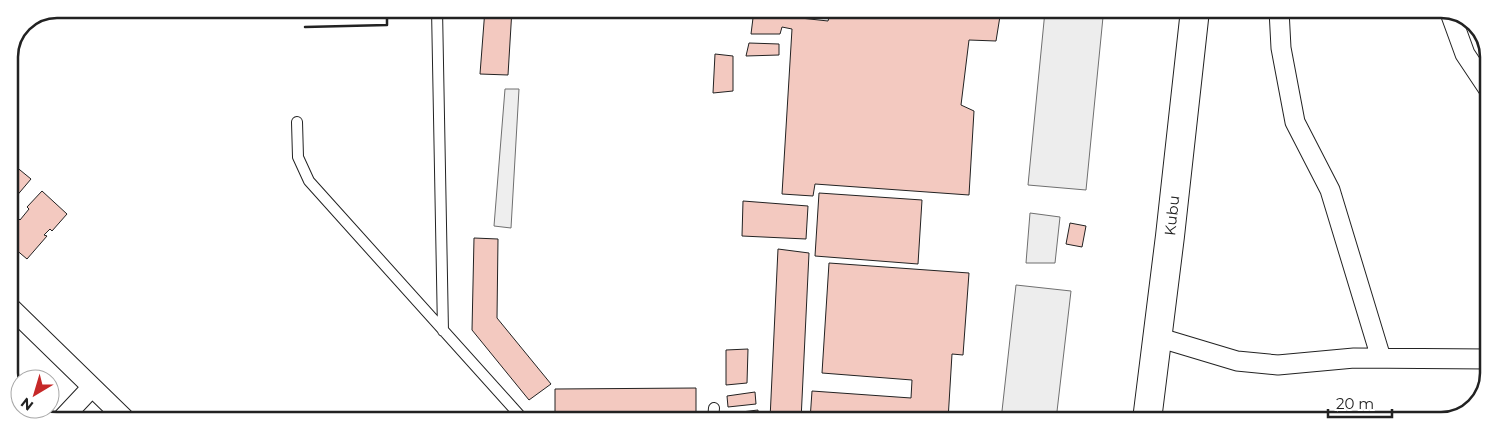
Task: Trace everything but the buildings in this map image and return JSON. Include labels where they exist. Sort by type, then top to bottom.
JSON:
[{"type":"main road","name":"Kubu","points":[[1148,412],[1194,17]]},
{"type":"street","points":[[1279,17],[1281,48],[1295,122],[1330,190],[1381,358]]},
{"type":"street","points":[[1452,19],[1465,54],[1480,76]]},
{"type":"street","points":[[18,315],[119,412]]},
{"type":"street","points":[[1157,337],[1237,361],[1278,365],[1354,358],[1480,358]]},
{"type":"street","points":[[69,412],[92,387]]},
{"type":"lane","points":[[437,17],[443,331]]},
{"type":"lane","points":[[297,122],[298,157],[309,181],[517,412]]},
{"type":"lane","points":[[714,408],[714,412]]},
{"type":"shaded area","points":[[1044,17],[1103,17],[1086,190],[1028,185]]},
{"type":"shaded area","points":[[505,89],[519,89],[511,228],[494,226]]},
{"type":"shaded area","points":[[1030,213],[1060,217],[1055,263],[1026,263]]},
{"type":"shaded area","points":[[1016,285],[1071,291],[1057,412],[1002,412]]},
{"type":"wall","points":[[305,27],[387,25],[387,17]]}]
